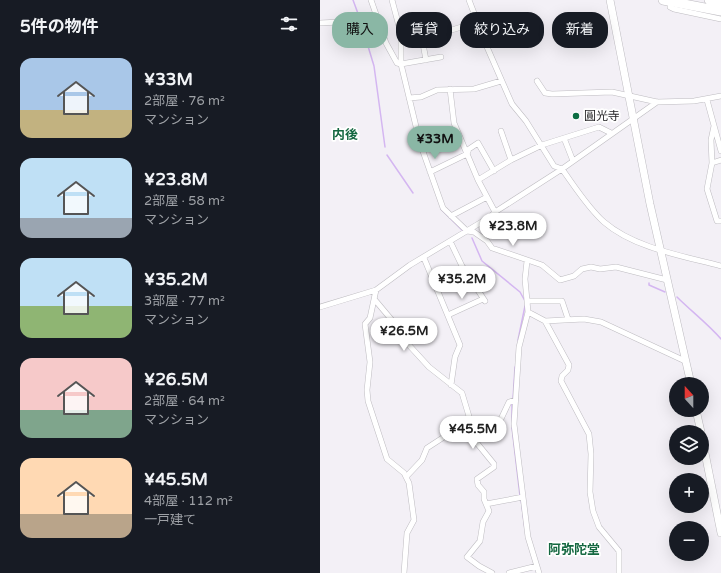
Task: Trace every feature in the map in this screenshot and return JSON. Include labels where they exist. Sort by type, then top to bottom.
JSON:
[{"type":"highway","points":[[709,0],[721,2]]},
{"type":"highway","points":[[667,1],[721,11]]},
{"type":"street","points":[[371,0],[375,12]]},
{"type":"street","points":[[392,0],[401,34],[401,64],[420,143],[443,208],[467,231],[474,232],[487,240],[492,248],[542,265],[560,280],[574,276],[582,269],[591,267],[600,269],[616,267],[667,280]]},
{"type":"street","points":[[469,0],[474,12]]},
{"type":"street","points":[[610,0],[667,280],[688,377]]},
{"type":"street","points":[[667,1],[670,7],[674,9],[721,19]]},
{"type":"street","points":[[320,23],[332,22]]},
{"type":"street","points":[[388,47],[397,63],[401,64],[440,57]]},
{"type":"street","points":[[424,48],[426,60]]},
{"type":"street","points":[[488,48],[512,104],[526,121],[554,166],[562,170],[603,221],[624,235],[662,251],[721,266]]},
{"type":"street","points":[[409,98],[421,97],[437,90],[474,89],[501,81]]},
{"type":"street","points":[[537,81],[545,93],[552,94],[612,92],[657,102],[707,100],[721,96]]},
{"type":"street","points":[[450,89],[454,123],[466,154],[495,212]]},
{"type":"street","points":[[707,100],[714,126],[719,137],[721,151]]},
{"type":"street","points":[[320,307],[376,290],[562,170],[611,133],[657,102]]},
{"type":"street","points":[[714,126],[711,140],[712,163],[708,189],[717,221],[721,221]]},
{"type":"street","points":[[478,180],[511,160],[542,145],[599,127],[611,133]]},
{"type":"street","points":[[501,131],[511,160]]},
{"type":"street","points":[[564,138],[573,161]]},
{"type":"street","points":[[430,172],[466,154],[478,143],[494,171]]},
{"type":"street","points":[[712,163],[721,160]]},
{"type":"street","points":[[451,216],[487,197]]},
{"type":"street","points":[[448,315],[484,300],[462,266],[450,241]]},
{"type":"street","points":[[424,258],[460,345],[455,358],[451,384]]},
{"type":"street","points":[[527,261],[525,279],[528,312],[519,348],[514,424],[528,536],[539,573]]},
{"type":"street","points":[[376,290],[370,318],[365,324],[370,362],[367,390],[368,401],[387,459],[406,477],[409,483],[414,520],[407,533],[404,573]]},
{"type":"street","points":[[375,300],[396,325],[407,343],[437,374],[462,392],[471,417],[471,422],[468,426],[467,432],[472,436],[494,464],[494,466],[477,479],[478,485],[484,492],[489,511],[483,522],[482,537],[467,557],[492,573]]},
{"type":"street","points":[[527,300],[562,301],[568,319]]},
{"type":"street","points":[[528,312],[545,321],[584,319],[601,322],[685,362]]},
{"type":"street","points":[[545,321],[569,365],[568,370],[562,376],[561,381],[589,434],[591,454],[591,502],[599,527],[619,552],[619,573]]},
{"type":"street","points":[[406,477],[422,460],[427,448],[435,442],[457,429],[500,421],[509,402],[515,400]]},
{"type":"street","points":[[707,465],[721,533]]},
{"type":"street","points":[[486,504],[523,497]]},
{"type":"street","points":[[509,573],[537,566]]},
{"type":"waterway","points":[[353,0],[357,12]]},
{"type":"waterway","points":[[369,48],[374,66],[385,147]]},
{"type":"waterway","points":[[387,155],[413,193]]},
{"type":"waterway","points":[[441,209],[462,230]]},
{"type":"waterway","points":[[472,238],[482,261],[520,292],[525,301]]},
{"type":"waterway","points":[[649,283],[649,285],[665,292]]},
{"type":"waterway","points":[[677,297],[721,339]]},
{"type":"waterway","points":[[518,340],[525,306]]},
{"type":"waterway","points":[[513,399],[515,367]]},
{"type":"waterway","points":[[512,403],[512,425]]},
{"type":"waterway","points":[[512,428],[520,496]]},
{"type":"waterway","points":[[521,499],[525,529]]},
{"type":"place","name":"圓光寺","points":[[576,116]]},
{"type":"district","name":"内後","points":[[345,135]]},
{"type":"district","name":"阿弥陀堂","points":[[574,550]]}]
